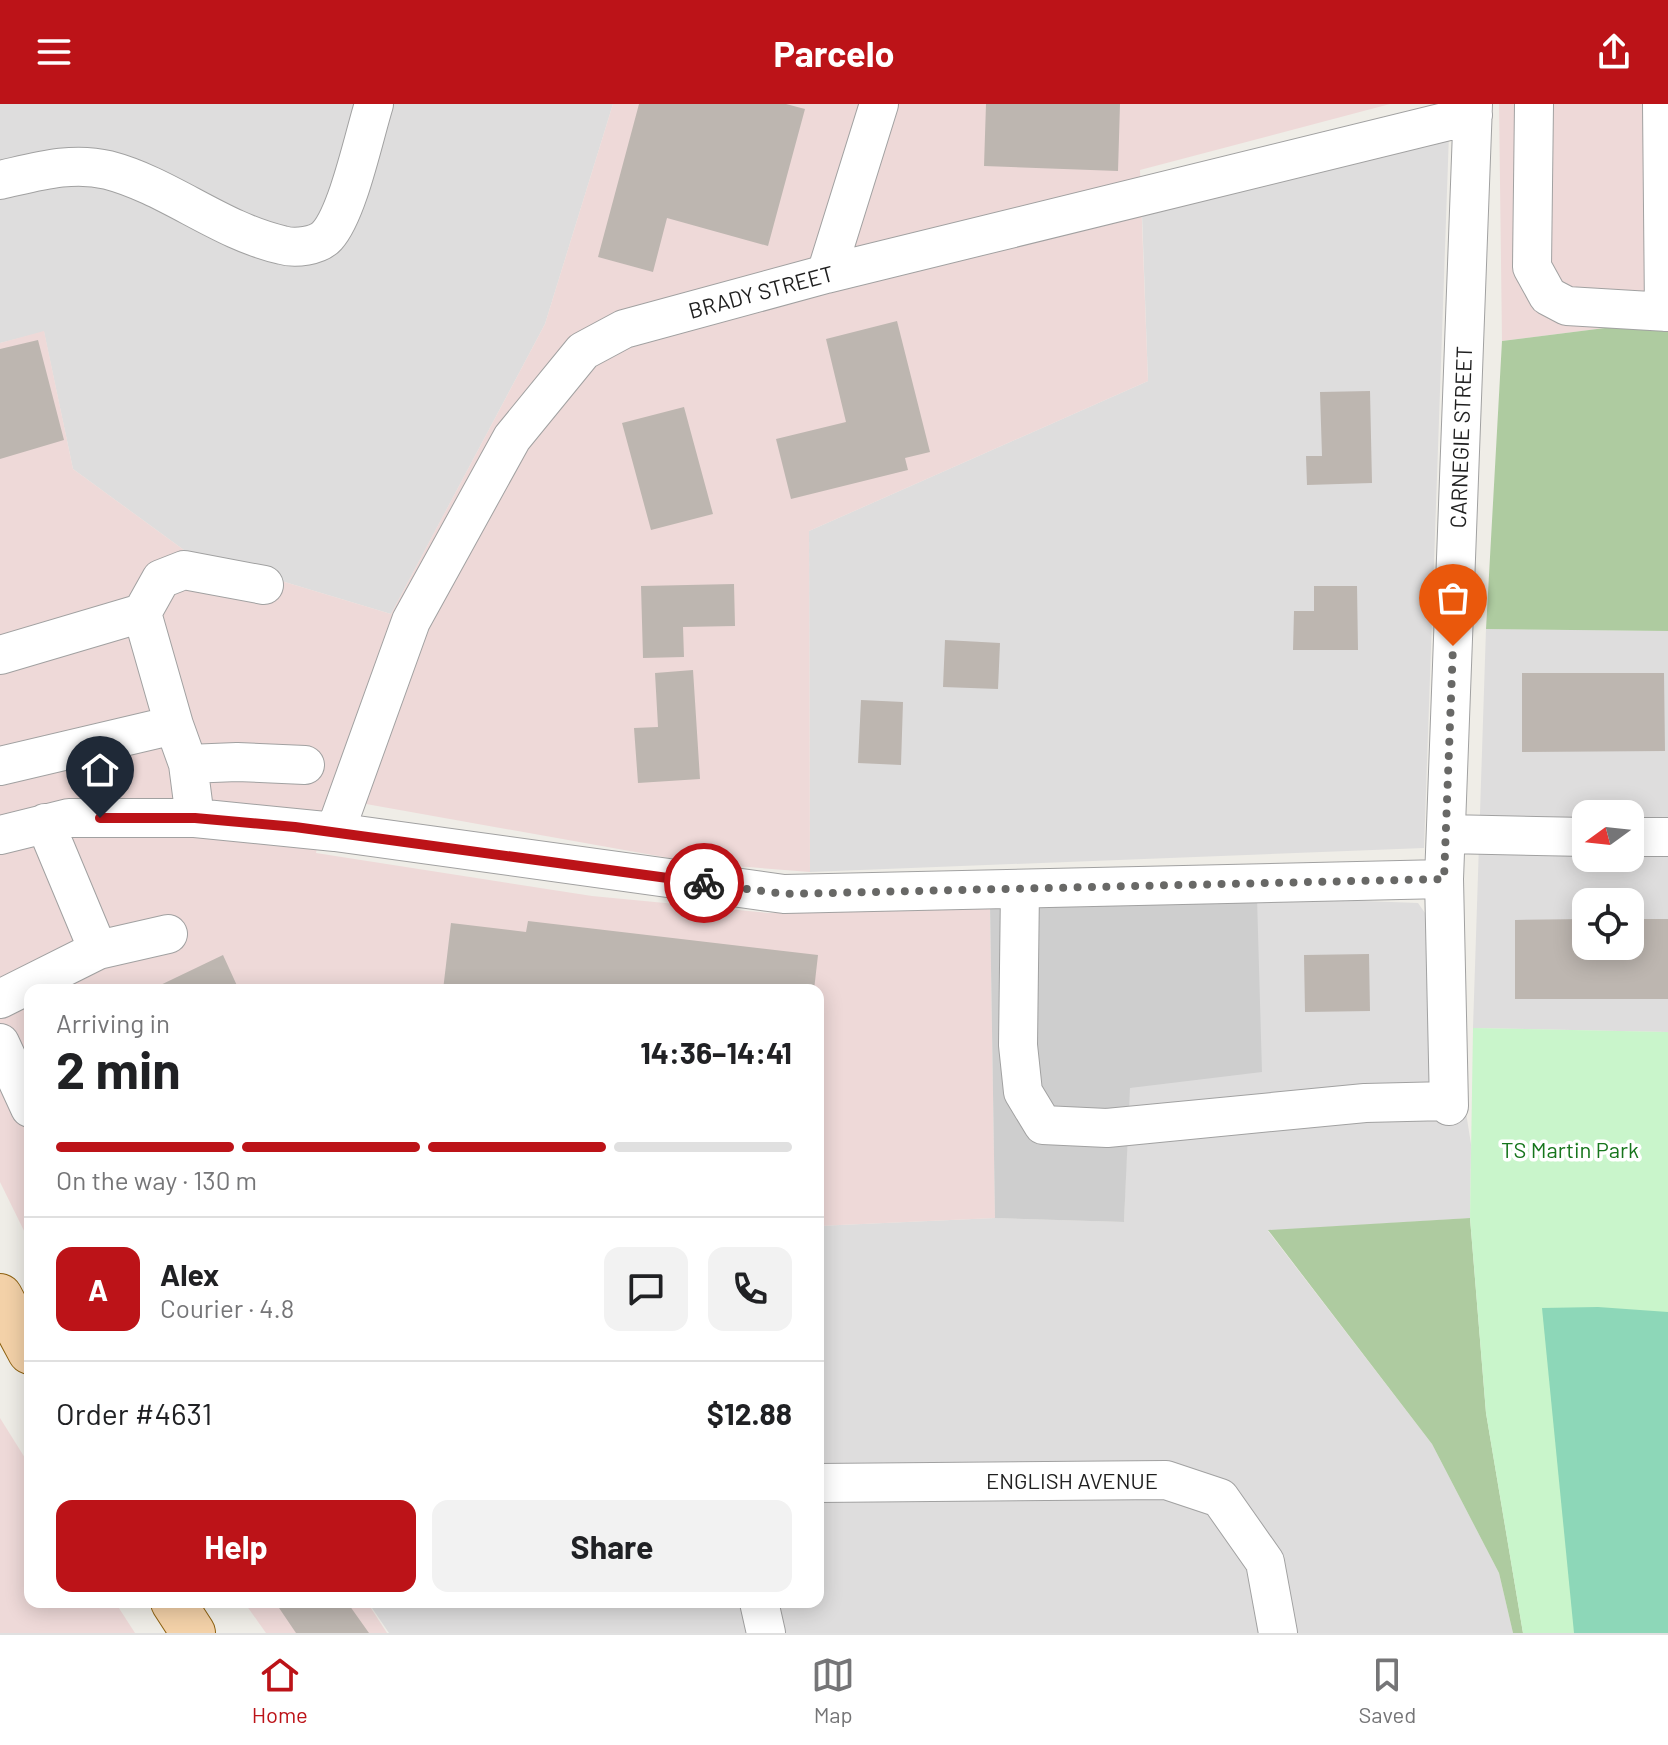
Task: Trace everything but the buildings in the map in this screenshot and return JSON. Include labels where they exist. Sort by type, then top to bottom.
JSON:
[{"type":"main road","points":[[177,1608],[193,1633]]},
{"type":"street","points":[[0,180],[57,167],[105,169],[130,177],[259,238],[285,246],[306,246],[325,239],[339,220],[374,104]]},
{"type":"street","points":[[826,274],[879,104]]},
{"type":"street","points":[[1534,104],[1532,267],[1548,296],[1567,306],[1666,312],[1662,104]]},
{"type":"street","name":"BRADY STREET","points":[[335,832],[411,621],[512,438],[583,351],[624,329],[826,274],[1473,109]]},
{"type":"street","name":"CARNEGIE STREET","points":[[1020,889],[1018,1045],[1023,1092],[1043,1125],[1107,1128],[1365,1103],[1448,1103],[1444,879],[1473,109]]},
{"type":"street","points":[[0,655],[142,613],[161,579],[184,570],[264,585]]},
{"type":"street","points":[[142,613],[188,764],[195,818]]},
{"type":"street","points":[[0,766],[174,725]]},
{"type":"street","points":[[188,764],[237,762],[305,765]]},
{"type":"street","points":[[0,835],[69,818],[195,818],[335,832],[784,894],[1444,879]]},
{"type":"street","points":[[45,823],[98,950]]},
{"type":"street","points":[[1446,834],[1572,837]]},
{"type":"street","points":[[1644,837],[1668,837]]},
{"type":"street","points":[[30,984],[98,950],[168,934]]},
{"type":"street","points":[[0,999],[24,987]]},
{"type":"street","points":[[0,1043],[24,1095]]},
{"type":"street","name":"ENGLISH AVENUE","points":[[824,1483],[1166,1480],[1220,1498],[1265,1562],[1278,1633]]},
{"type":"street","points":[[760,1608],[766,1633]]},
{"type":"shaded area","points":[[0,104],[613,104],[545,324],[391,614],[188,553],[73,469],[44,332],[0,343]]},
{"type":"shaded area","points":[[613,104],[1390,104],[1140,170],[1148,381],[809,531],[810,872],[697,863],[327,797],[316,853],[592,896],[768,913],[990,905],[995,1218],[824,1226],[824,984],[24,984],[24,1231],[0,1182],[0,343],[44,331],[73,469],[188,553],[391,614],[545,324]]},
{"type":"shaded area","points":[[1499,104],[1668,104],[1668,320],[1502,341]]},
{"type":"shaded area","points":[[1449,134],[1424,848],[810,872],[809,531],[1148,381],[1142,213]]},
{"type":"shaded area","points":[[1486,629],[1668,631],[1668,1032],[1473,1028]]},
{"type":"shaded area","points":[[1257,897],[1418,903],[1437,930],[1471,1144],[1470,1218],[1268,1231],[1432,1444],[1499,1573],[1513,1633],[389,1633],[372,1608],[824,1608],[824,1226],[995,1218],[1124,1222],[1129,1088]]},
{"type":"shaded area","points":[[1257,897],[1262,1072],[1130,1088],[1124,1222],[995,1218],[990,905]]},
{"type":"shaded area","points":[[0,1418],[24,1456],[24,1608],[119,1608],[135,1633],[0,1633]]},
{"type":"shaded area","points":[[248,1608],[371,1608],[387,1633],[266,1633]]},
{"type":"green space","points":[[1668,320],[1668,631],[1486,629],[1502,341]]},
{"type":"green space","name":"TS Martin Park","points":[[1473,1028],[1668,1032],[1668,1633],[1523,1633],[1486,1413],[1470,1218]]},
{"type":"green space","points":[[1470,1218],[1486,1413],[1523,1633],[1513,1633],[1499,1573],[1432,1444],[1268,1230]]},
{"type":"green space","points":[[1598,1307],[1668,1312],[1668,1633],[1574,1633],[1542,1308]]},
{"type":"way so far","points":[[704,883],[784,894],[1444,879],[1453,646]]},
{"type":"route","points":[[100,818],[195,818],[295,827],[704,883]]}]
